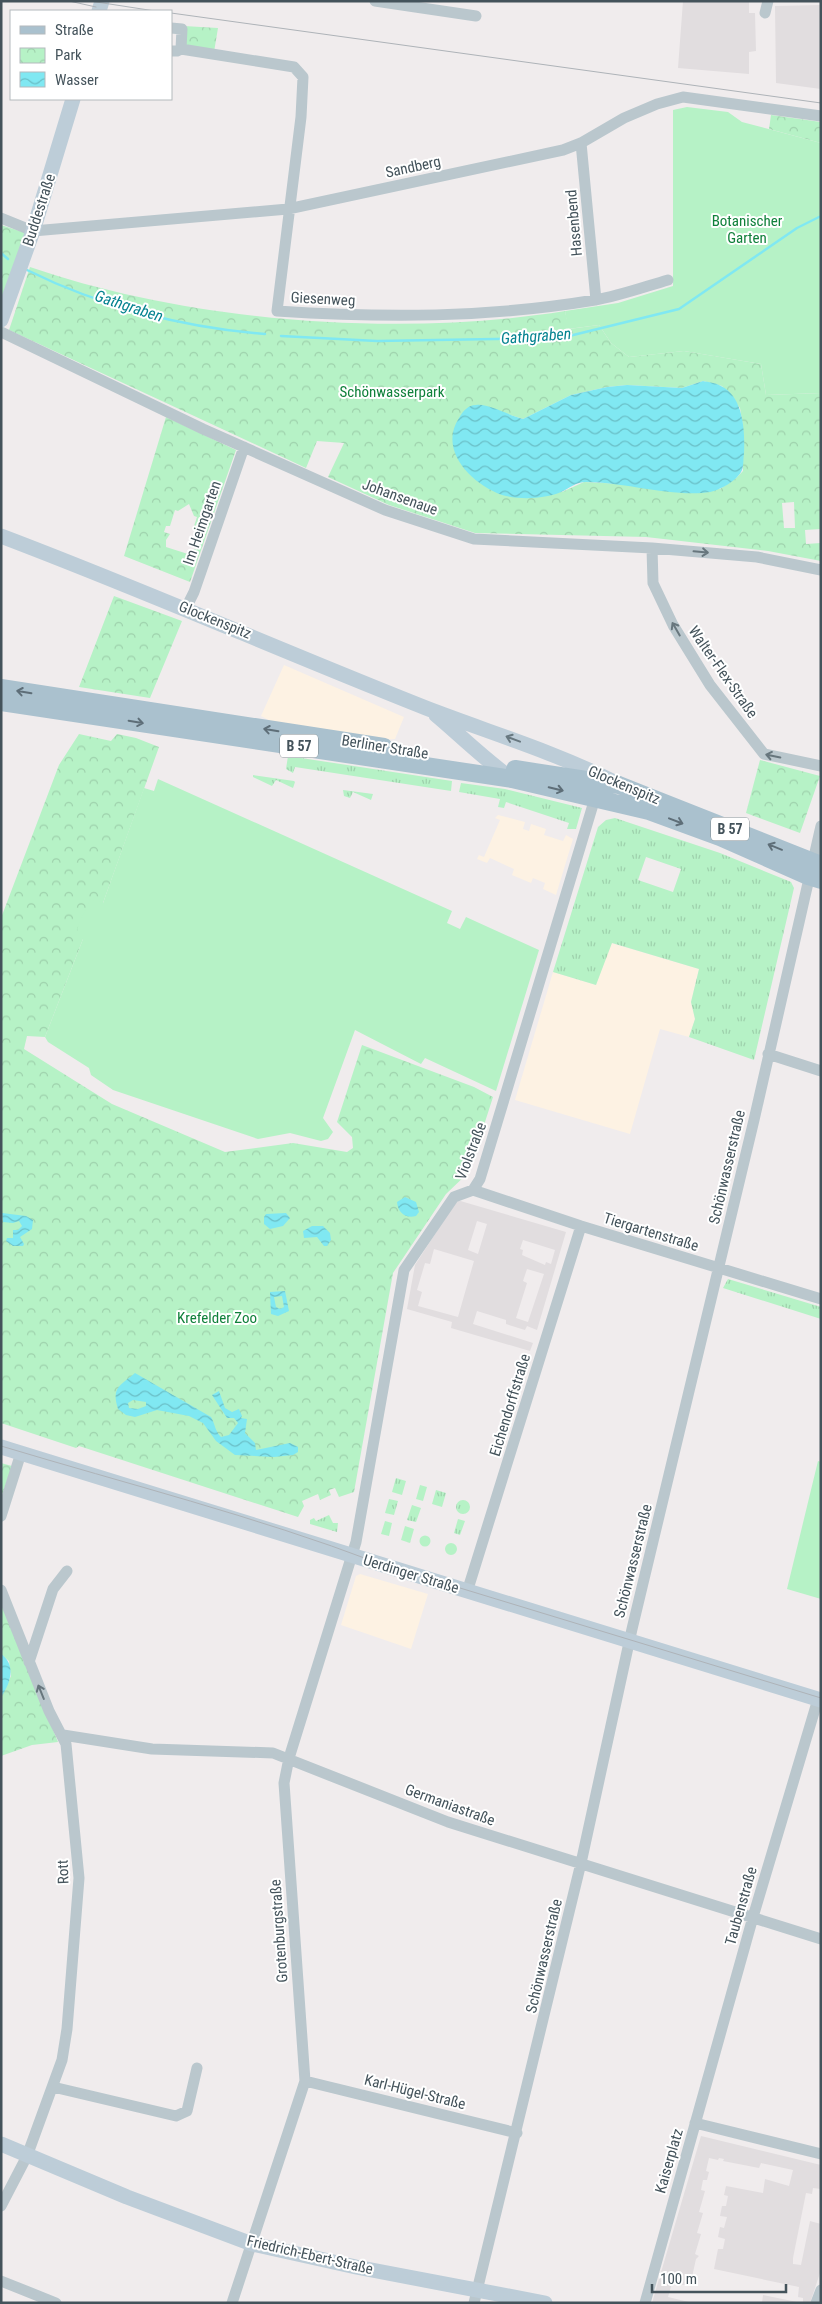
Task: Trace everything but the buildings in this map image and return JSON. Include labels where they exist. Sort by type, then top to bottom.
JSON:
[{"type":"main road","name":"Buddestraße","points":[[1,320],[34,231],[73,100]]},
{"type":"main road","name":"Glockenspitz","points":[[1,536],[186,608],[427,708],[559,757],[815,871]]},
{"type":"main road","name":"Berliner Straße","points":[[1,688],[619,785]]},
{"type":"main road","name":"Berliner Straße","points":[[1,702],[512,779],[595,798]]},
{"type":"main road","name":"Glockenspitz","points":[[427,708],[475,748],[492,765],[512,779]]},
{"type":"main road","name":"Glockenspitz","points":[[595,798],[649,811],[815,871]]},
{"type":"main road","name":"Uerdinger Straße","points":[[1,1447],[467,1592],[820,1699]]},
{"type":"main road","name":"Friedrich-Ebert-Straße","points":[[1,2144],[27,2156],[252,2244],[476,2296],[545,2303]]},
{"type":"street","points":[[375,1],[476,16]]},
{"type":"street","name":"Giesenweg","points":[[172,28],[182,29],[176,50],[294,67],[303,77],[301,117],[288,209],[277,311],[360,316],[471,315],[596,300],[668,280]]},
{"type":"street","name":"Sandberg","points":[[1,218],[34,231],[288,209],[554,152],[581,143],[624,118],[657,104],[682,97],[821,116]]},
{"type":"street","name":"Hasenbend","points":[[581,143],[596,300]]},
{"type":"street","name":"Johansenaue","points":[[1,332],[244,447],[385,510],[474,539],[652,548],[757,557],[821,570]]},
{"type":"street","name":"Im Heimgarten","points":[[186,608],[194,592],[244,447]]},
{"type":"street","name":"Walter-Flex-Straße","points":[[652,548],[653,583],[673,625],[710,685],[764,754],[821,766]]},
{"type":"street","name":"Violstraße","points":[[352,1556],[404,1270],[454,1198],[473,1190],[480,1179],[595,798]]},
{"type":"street","name":"Schönwasserstraße","points":[[476,2296],[581,1863],[630,1641],[768,1054],[815,871],[821,826]]},
{"type":"street","points":[[768,1054],[821,1071]]},
{"type":"street","name":"Tiergartenstraße","points":[[473,1190],[581,1226],[821,1299]]},
{"type":"street","name":"Eichendorffstraße","points":[[467,1592],[581,1226]]},
{"type":"street","points":[[1,1516],[21,1453]]},
{"type":"street","name":"Grotenburgstraße","points":[[232,2303],[306,2082],[283,1790],[289,1758],[352,1556]]},
{"type":"street","points":[[29,1662],[53,1589],[67,1571]]},
{"type":"street","name":"Rott","points":[[1,1590],[49,1711],[63,1736],[69,1764],[79,1895],[66,2039],[52,2087],[27,2156],[1,2206]]},
{"type":"street","name":"Taubenstraße","points":[[695,2123],[753,1917],[820,1699]]},
{"type":"street","name":"Germaniastraße","points":[[63,1736],[152,1749],[269,1752],[289,1758],[448,1822],[821,1939]]},
{"type":"street","points":[[52,2087],[176,2116],[187,2111],[197,2068]]},
{"type":"street","name":"Karl-Hügel-Straße","points":[[306,2082],[517,2133]]},
{"type":"street","name":"Kaiserplatz","points":[[645,2303],[695,2123],[821,2154]]},
{"type":"street","points":[[1,2280],[56,2303]]},
{"type":"street","points":[[816,2303],[821,2290]]},
{"type":"shaded area","points":[[683,1],[749,1],[749,13],[755,13],[756,51],[749,52],[749,74],[678,68]]},
{"type":"shaded area","points":[[821,5],[821,89],[776,83],[775,6]]},
{"type":"shaded area","points":[[284,665],[404,717],[395,739],[382,740],[274,723],[261,716]]},
{"type":"shaded area","points":[[498,815],[525,822],[523,829],[529,831],[531,824],[546,829],[544,835],[563,841],[566,835],[573,839],[556,895],[543,889],[545,883],[533,878],[531,883],[512,875],[514,869],[490,858],[487,863],[477,859],[479,855],[484,857],[500,820],[495,818]]},
{"type":"shaded area","points":[[611,943],[699,969],[691,1002],[695,1019],[689,1037],[660,1029],[630,1134],[515,1100],[553,972],[596,985]]},
{"type":"shaded area","points":[[457,1200],[566,1232],[537,1330],[527,1326],[525,1330],[506,1324],[506,1320],[477,1311],[473,1324],[533,1343],[530,1351],[451,1328],[452,1322],[407,1309],[415,1265]],"holes":[[[477,1221],[487,1224],[478,1254],[468,1250]],[[523,1240],[555,1250],[551,1264],[546,1262],[545,1265],[522,1255],[523,1250],[520,1249]],[[434,1249],[474,1261],[458,1317],[418,1306],[422,1292],[417,1290],[425,1263],[430,1264]],[[527,1269],[544,1274],[528,1322],[516,1318],[527,1283],[523,1281]]]},
{"type":"shaded area","points":[[360,1574],[428,1594],[411,1649],[341,1625],[356,1576]]},
{"type":"shaded area","points":[[701,2136],[821,2165],[821,2189],[813,2188],[812,2194],[806,2193],[793,2258],[793,2264],[801,2265],[810,2221],[821,2224],[821,2270],[810,2303],[803,2303],[803,2298],[798,2297],[799,2287],[714,2269],[718,2249],[723,2249],[725,2239],[718,2237],[720,2227],[724,2228],[727,2217],[720,2216],[722,2206],[726,2206],[728,2196],[724,2195],[726,2186],[763,2193],[765,2179],[789,2186],[793,2170],[761,2163],[759,2168],[723,2161],[724,2159],[719,2158],[718,2160],[709,2158],[706,2171],[709,2172],[707,2180],[703,2180],[701,2190],[705,2191],[699,2212],[703,2213],[697,2233],[701,2234],[695,2254],[699,2256],[696,2259],[690,2286],[672,2283],[668,2297],[693,2303],[652,2303]]},
{"type":"shaded area","points":[[763,2295],[797,2302],[800,2303],[762,2303]]},
{"type":"green space","points":[[184,26],[218,28],[214,52],[184,47]]},
{"type":"green space","name":"Botanischer Garten","points":[[687,107],[728,112],[742,122],[821,143],[821,393],[766,395],[761,364],[684,351],[629,357],[611,343],[599,325],[568,329],[565,311],[618,303],[673,286],[673,110]]},
{"type":"green space","points":[[771,115],[821,122],[821,143],[769,129]]},
{"type":"green space","points":[[1,225],[26,233],[1,308]]},
{"type":"green space","name":"Schönwasserpark","points":[[30,267],[92,286],[158,301],[226,312],[295,320],[433,323],[501,319],[565,311],[569,329],[599,325],[611,343],[629,357],[684,351],[761,364],[766,395],[821,393],[821,529],[805,530],[806,544],[821,543],[821,561],[768,551],[646,537],[475,533],[389,505],[328,477],[344,443],[317,441],[306,468],[9,330]],"holes":[[[703,381],[722,386],[740,408],[743,426],[743,471],[720,489],[584,482],[562,492],[495,410],[523,419],[571,395],[607,387],[627,385],[682,388]],[[794,502],[795,528],[784,528],[782,503]]]},
{"type":"green space","points":[[166,417],[236,450],[190,582],[124,556]],"holes":[[[189,504],[194,516],[197,517],[193,529],[202,532],[197,550],[194,549],[191,555],[166,547],[166,540],[170,534],[164,532],[166,526],[170,526],[175,510],[178,511]]]},
{"type":"green space","points":[[114,596],[182,621],[150,698],[79,687]]},
{"type":"green space","name":"Krefelder Zoo","points":[[79,734],[111,741],[117,734],[136,738],[159,747],[103,903],[83,939],[45,1037],[27,1036],[24,1049],[112,1104],[225,1152],[293,1143],[347,1152],[353,1148],[352,1137],[337,1122],[362,1045],[474,1087],[493,1097],[469,1172],[446,1194],[393,1273],[354,1492],[339,1497],[335,1488],[329,1490],[331,1495],[320,1500],[318,1494],[302,1501],[304,1506],[298,1517],[79,1446],[76,1448],[1,1423],[1,918],[59,765]]},
{"type":"green space","points":[[288,756],[452,781],[451,791],[295,767],[293,773],[286,769]]},
{"type":"green space","points":[[760,760],[820,776],[800,833],[746,813]]},
{"type":"green space","points":[[253,775],[295,782],[293,788],[276,780],[272,786],[253,777]]},
{"type":"green space","points":[[158,779],[452,911],[447,923],[460,929],[466,917],[539,950],[496,1091],[425,1058],[421,1064],[355,1030],[323,1118],[333,1132],[328,1139],[321,1141],[290,1133],[258,1139],[113,1090],[91,1075],[89,1068],[48,1042],[45,1037],[83,939],[77,929],[90,899],[103,903],[144,788],[154,791]]},
{"type":"green space","points":[[461,783],[505,789],[582,808],[576,829],[567,829],[569,823],[506,802],[504,808],[498,807],[500,799],[459,792]]},
{"type":"green space","points":[[343,790],[373,794],[371,800],[353,792],[350,798],[344,796]]},
{"type":"green space","points":[[615,818],[720,853],[791,882],[794,888],[754,1060],[689,1037],[695,1019],[691,1002],[699,969],[612,943],[596,985],[553,972],[598,827],[606,820]],"holes":[[[646,857],[681,869],[673,892],[638,880]]]},
{"type":"green space","points":[[728,1279],[821,1307],[821,1319],[723,1288]]},
{"type":"green space","points":[[818,1461],[821,1462],[821,1599],[787,1589]]},
{"type":"green space","points":[[1,1463],[12,1466],[1,1498]]},
{"type":"green space","points":[[396,1478],[406,1481],[402,1495],[392,1492]]},
{"type":"green space","points":[[420,1485],[427,1487],[423,1501],[416,1499]]},
{"type":"green space","points":[[436,1490],[446,1493],[442,1507],[432,1504]]},
{"type":"green space","points":[[389,1499],[398,1501],[394,1515],[385,1513]]},
{"type":"green space","points":[[463,1500],[468,1502],[470,1507],[468,1512],[463,1514],[458,1512],[456,1507],[458,1502]]},
{"type":"green space","points":[[412,1505],[421,1508],[416,1522],[407,1520]]},
{"type":"green space","points":[[329,1515],[333,1523],[338,1523],[337,1532],[310,1524],[310,1520],[314,1518],[316,1521]]},
{"type":"green space","points":[[458,1519],[465,1521],[460,1535],[454,1533]]},
{"type":"green space","points":[[385,1521],[392,1523],[389,1536],[381,1534]]},
{"type":"green space","points":[[405,1526],[414,1529],[410,1543],[401,1540]]},
{"type":"green space","points":[[425,1535],[431,1541],[425,1547],[419,1541]]},
{"type":"green space","points":[[451,1543],[457,1549],[451,1555],[445,1549]]},
{"type":"green space","points":[[1,1601],[58,1742],[32,1745],[1,1756],[1,1697],[11,1676],[9,1661],[1,1654]]},
{"type":"water","points":[[703,381],[719,385],[729,391],[739,407],[744,436],[742,470],[732,482],[714,491],[681,493],[616,484],[582,482],[547,496],[532,498],[509,497],[490,490],[479,483],[469,474],[455,454],[452,442],[454,430],[462,413],[473,405],[487,406],[523,419],[571,395],[607,387],[627,385],[682,388]]},
{"type":"water","points":[[405,1197],[416,1202],[419,1212],[416,1216],[406,1216],[399,1209],[397,1202]]},
{"type":"water","points":[[2,1213],[26,1216],[33,1220],[32,1229],[20,1237],[24,1244],[23,1246],[13,1246],[6,1241],[7,1238],[13,1238],[13,1230],[18,1230],[22,1226],[19,1221],[13,1223],[3,1222]]},
{"type":"water","points":[[286,1213],[290,1218],[283,1226],[270,1229],[264,1224],[266,1214]]},
{"type":"water","points":[[312,1226],[323,1226],[330,1233],[331,1240],[327,1246],[324,1246],[317,1237],[304,1238],[303,1231]]},
{"type":"water","points":[[285,1291],[289,1311],[278,1316],[271,1314],[270,1292]],"holes":[[[282,1296],[284,1307],[280,1309],[276,1307],[274,1297]]]},
{"type":"water","points":[[135,1373],[211,1417],[221,1437],[229,1435],[238,1423],[234,1418],[227,1418],[212,1395],[219,1391],[225,1408],[232,1412],[239,1409],[241,1418],[247,1419],[245,1433],[255,1443],[256,1450],[290,1443],[298,1447],[298,1452],[293,1455],[274,1457],[235,1455],[216,1441],[203,1423],[189,1416],[157,1410],[135,1417],[126,1415],[118,1409],[116,1391],[121,1384]],"holes":[[[133,1400],[146,1402],[146,1406],[138,1409],[129,1408],[128,1403]]]},
{"type":"water","points":[[1,1654],[9,1664],[10,1675],[1,1697]]},
{"type":"waterway","name":"Gathgraben","points":[[281,336],[377,341],[561,338],[679,309],[797,228],[821,216]]},
{"type":"waterway","name":"Gathgraben","points":[[1,253],[8,259]]},
{"type":"waterway","name":"Gathgraben","points":[[27,270],[83,294],[143,313],[204,327],[265,334]]},
{"type":"tram line","points":[[69,1],[96,7]]},
{"type":"tram line","points":[[90,1],[148,10]]},
{"type":"tram line","points":[[172,13],[821,103]]},
{"type":"tram line","points":[[1,1446],[238,1515],[378,1563],[821,1698]]}]
